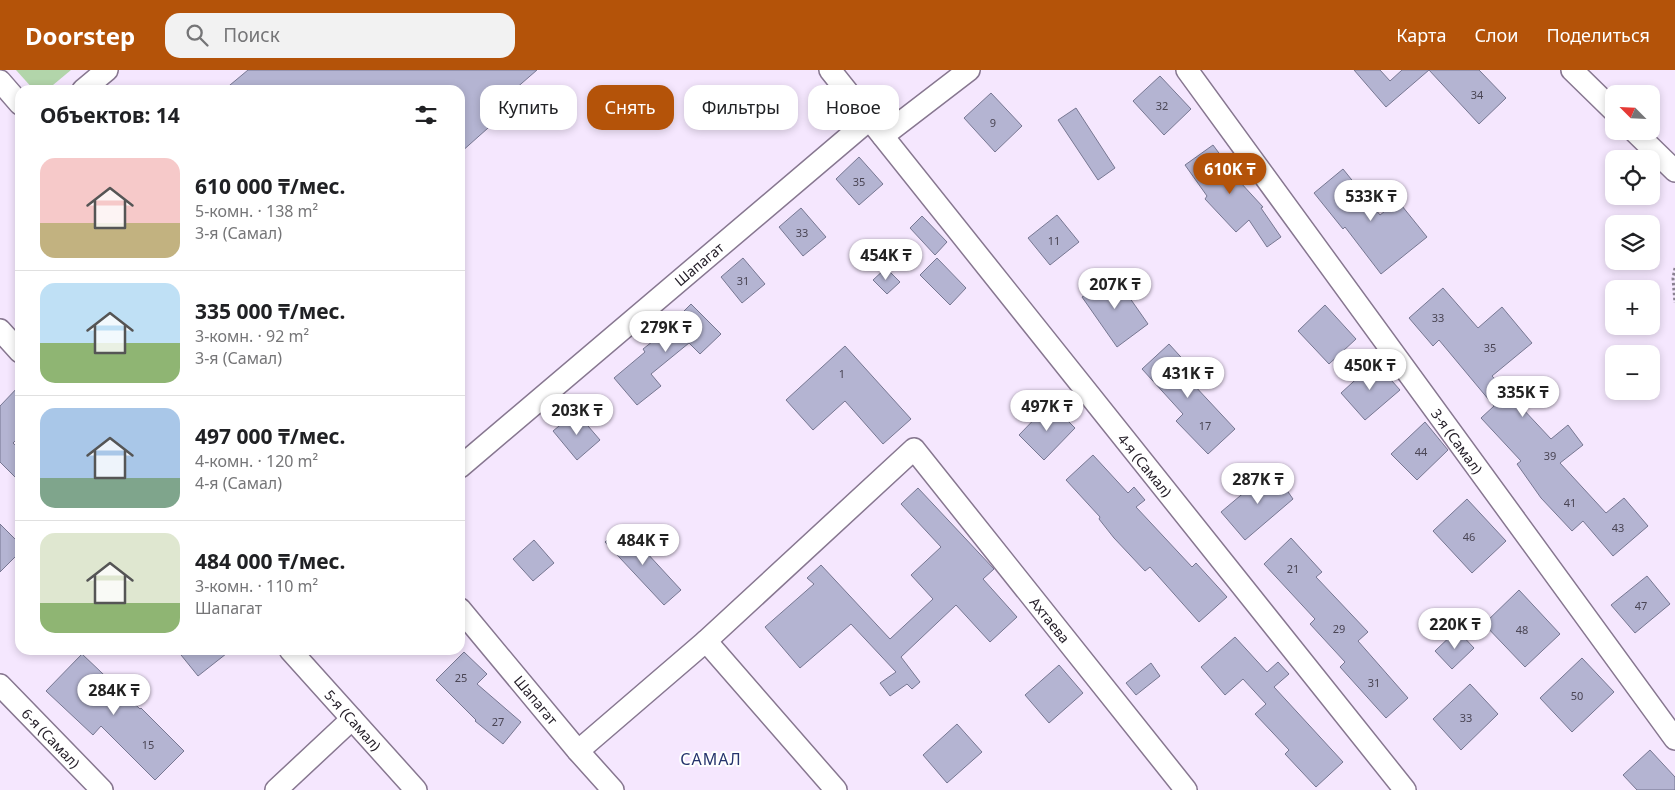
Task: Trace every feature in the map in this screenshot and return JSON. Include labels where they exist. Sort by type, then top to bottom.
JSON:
[{"type":"street","points":[[89,85],[107,70]]},
{"type":"street","name":"4-я (Самал)","points":[[830,70],[842,85]]},
{"type":"street","name":"Шапагат","points":[[899,113],[969,70]]},
{"type":"street","name":"3-я (Самал)","points":[[1187,70],[1675,739]]},
{"type":"street","points":[[1572,70],[1605,102]]},
{"type":"street","points":[[0,81],[15,98]]},
{"type":"street","name":"Шапагат","points":[[465,463],[873,130]]},
{"type":"street","name":"4-я (Самал)","points":[[879,130],[1405,790]]},
{"type":"street","points":[[1643,140],[1675,171]]},
{"type":"street","points":[[0,330],[15,346]]},
{"type":"street","name":"Ахтаева","points":[[706,641],[914,449],[1186,790]]},
{"type":"street","name":"Шапагат","points":[[465,615],[578,751],[613,790]]},
{"type":"street","points":[[578,751],[706,641],[836,790]]},
{"type":"street","name":"5-я (Самал)","points":[[294,655],[416,790]]},
{"type":"street","name":"6-я (Самал)","points":[[0,685],[102,790]]},
{"type":"street","points":[[276,790],[352,719]]},
{"type":"path","points":[[1675,268],[1673,278],[1675,303]]},
{"type":"green space","points":[[16,70],[71,70],[53,85],[30,85]]},
{"type":"building","points":[[248,70],[537,70],[520,85],[480,85],[480,130],[486,130],[465,149],[465,85],[230,85]]},
{"type":"building","points":[[1354,70],[1380,70],[1390,81],[1402,70],[1429,70],[1386,107]]},
{"type":"building","points":[[1429,70],[1479,70],[1506,98],[1479,124]]},
{"type":"building","points":[[1160,76],[1191,109],[1164,135],[1133,101]]},
{"type":"building","points":[[991,93],[1022,126],[995,152],[964,118]]},
{"type":"building","points":[[1076,108],[1115,168],[1098,180],[1058,120]]},
{"type":"building","points":[[1213,145],[1230,168],[1228,169],[1263,207],[1261,208],[1281,237],[1267,247],[1249,220],[1236,232],[1205,199],[1207,196],[1185,165]]},
{"type":"building","points":[[859,157],[883,184],[859,205],[836,179]]},
{"type":"building","points":[[1343,169],[1380,215],[1398,201],[1427,237],[1381,274],[1345,227],[1343,229],[1314,193]]},
{"type":"building","points":[[801,208],[826,237],[803,256],[779,227]]},
{"type":"building","points":[[1057,215],[1079,242],[1050,265],[1028,238]]},
{"type":"building","points":[[922,216],[947,242],[935,255],[910,228]]},
{"type":"building","points":[[743,258],[765,284],[742,303],[721,277]]},
{"type":"building","points":[[937,258],[966,288],[950,305],[920,275]]},
{"type":"building","points":[[886,268],[900,282],[887,294],[873,280]]},
{"type":"building","points":[[1113,274],[1148,324],[1117,347],[1082,297]]},
{"type":"building","points":[[1443,288],[1478,328],[1502,307],[1532,343],[1492,376],[1551,439],[1568,425],[1583,445],[1560,463],[1606,513],[1624,498],[1648,526],[1613,556],[1583,521],[1572,531],[1541,498],[1517,464],[1521,461],[1481,418],[1494,406],[1439,340],[1433,346],[1409,318]]},
{"type":"building","points":[[691,304],[721,334],[700,354],[689,343],[651,374],[661,386],[637,405],[614,378],[645,352],[643,349],[672,326],[671,324]]},
{"type":"building","points":[[1325,305],[1356,339],[1329,364],[1298,331]]},
{"type":"building","points":[[1169,344],[1200,378],[1193,384],[1235,429],[1208,454],[1176,421],[1183,414],[1142,369]]},
{"type":"building","points":[[845,346],[911,419],[883,444],[845,401],[813,430],[786,400]]},
{"type":"building","points":[[1375,362],[1400,390],[1365,420],[1341,393]]},
{"type":"building","points":[[15,390],[15,441],[13,443],[15,445],[15,477],[0,462],[0,406]]},
{"type":"building","points":[[1050,403],[1075,428],[1044,460],[1019,435]]},
{"type":"building","points":[[576,412],[600,440],[577,460],[553,431]]},
{"type":"building","points":[[1425,422],[1448,450],[1417,480],[1391,454]]},
{"type":"building","points":[[1093,455],[1128,493],[1134,487],[1145,500],[1136,507],[1192,567],[1196,563],[1227,597],[1199,622],[1150,567],[1145,571],[1114,538],[1099,519],[1100,517],[1066,480]]},
{"type":"building","points":[[1272,469],[1293,499],[1245,540],[1221,512]]},
{"type":"building","points":[[918,488],[994,569],[983,579],[1017,617],[990,642],[956,605],[901,657],[920,682],[912,689],[907,684],[890,696],[880,683],[896,672],[851,624],[800,668],[765,627],[814,584],[807,578],[821,565],[890,639],[933,599],[911,575],[941,547],[901,504]]},
{"type":"building","points":[[1467,499],[1506,541],[1472,573],[1433,531]]},
{"type":"building","points":[[0,524],[15,539],[15,557],[0,572]]},
{"type":"building","points":[[622,526],[681,590],[664,605],[605,542]]},
{"type":"building","points":[[1291,538],[1322,572],[1316,577],[1368,632],[1358,641],[1408,698],[1386,718],[1340,667],[1345,662],[1310,624],[1315,619],[1264,564]]},
{"type":"building","points":[[534,540],[554,563],[533,581],[513,559]]},
{"type":"building","points":[[1647,576],[1670,604],[1635,633],[1611,605]]},
{"type":"building","points":[[1519,590],[1560,634],[1525,667],[1484,624]]},
{"type":"building","points":[[1457,630],[1474,648],[1452,669],[1435,651]]},
{"type":"building","points":[[1235,637],[1267,672],[1278,662],[1289,674],[1274,687],[1343,762],[1316,787],[1285,754],[1289,750],[1255,714],[1266,704],[1243,679],[1225,695],[1201,667]]},
{"type":"building","points":[[465,653],[487,674],[477,684],[521,722],[503,744],[475,721],[436,680]]},
{"type":"building","points":[[83,655],[141,708],[184,751],[155,780],[101,726],[93,735],[46,691]]},
{"type":"building","points":[[181,655],[225,655],[198,676]]},
{"type":"building","points":[[1582,658],[1614,692],[1572,732],[1540,698]]},
{"type":"building","points":[[1151,663],[1160,676],[1136,695],[1126,683]]},
{"type":"building","points":[[1059,665],[1083,693],[1049,723],[1025,695]]},
{"type":"building","points":[[1470,684],[1498,714],[1461,750],[1433,719]]},
{"type":"building","points":[[957,724],[982,752],[947,783],[923,755]]},
{"type":"building","points":[[1650,750],[1675,777],[1675,790],[1637,790],[1623,775]]},
{"type":"district","name":"САМАЛ","points":[[711,759]]}]
